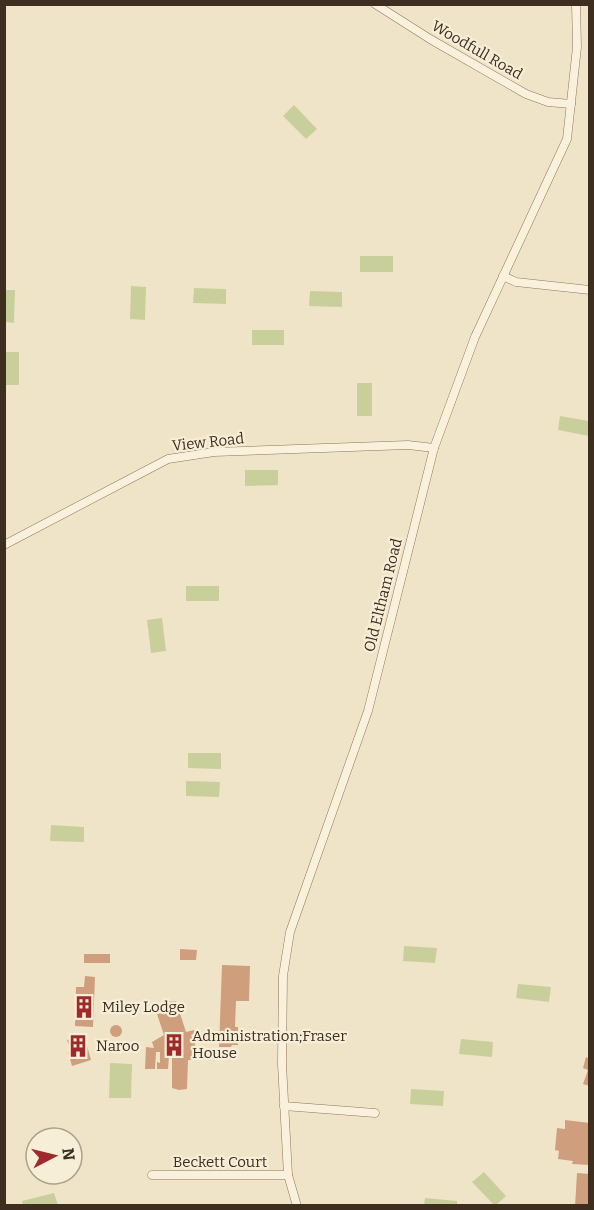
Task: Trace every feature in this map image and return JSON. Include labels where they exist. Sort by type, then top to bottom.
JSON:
[{"type":"street","name":"Woodfull Road","points":[[375,4],[430,39],[526,94],[548,102],[571,104]]},
{"type":"street","name":"Old Eltham Road","points":[[297,1206],[288,1175],[284,1106],[283,976],[290,932],[368,711],[434,448],[475,337],[567,139],[577,47],[576,4]]},
{"type":"street","points":[[503,276],[516,282],[590,290]]},
{"type":"street","name":"View Road","points":[[4,545],[151,466],[182,456],[214,452],[408,445],[434,448]]},
{"type":"street","points":[[284,1106],[375,1113]]},
{"type":"street","name":"Beckett Court","points":[[152,1175],[288,1175]]},
{"type":"green space","points":[[294,105],[317,129],[306,139],[283,116]]},
{"type":"green space","points":[[360,256],[393,256],[393,272],[360,272]]},
{"type":"green space","points":[[131,286],[146,287],[145,320],[130,319]]},
{"type":"green space","points":[[194,288],[226,289],[226,304],[193,303]]},
{"type":"green space","points":[[5,290],[15,290],[14,323],[5,322]]},
{"type":"green space","points":[[310,291],[342,292],[342,307],[309,306]]},
{"type":"green space","points":[[252,330],[284,330],[284,345],[252,345]]},
{"type":"green space","points":[[5,352],[19,352],[19,385],[5,385]]},
{"type":"green space","points":[[357,383],[372,383],[372,416],[357,416]]},
{"type":"green space","points":[[560,416],[589,421],[589,436],[558,430]]},
{"type":"green space","points":[[245,470],[278,470],[278,485],[245,486]]},
{"type":"green space","points":[[186,586],[219,586],[219,601],[186,601]]},
{"type":"green space","points":[[162,618],[166,651],[151,653],[147,620]]},
{"type":"green space","points":[[188,753],[221,753],[221,769],[188,768]]},
{"type":"green space","points":[[186,781],[220,782],[219,797],[186,796]]},
{"type":"green space","points":[[51,825],[84,827],[84,842],[50,841]]},
{"type":"green space","points":[[404,946],[437,948],[435,963],[403,961]]},
{"type":"green space","points":[[518,984],[551,987],[549,1002],[516,998]]},
{"type":"green space","points":[[461,1039],[493,1042],[492,1057],[459,1054]]},
{"type":"green space","points":[[110,1063],[132,1064],[131,1098],[109,1098]]},
{"type":"green space","points":[[411,1089],[444,1091],[443,1106],[410,1104]]},
{"type":"green space","points":[[484,1172],[506,1196],[496,1205],[472,1182]]},
{"type":"green space","points":[[54,1193],[58,1205],[23,1205],[22,1201]]},
{"type":"green space","points":[[425,1198],[457,1201],[457,1205],[424,1205]]},
{"type":"building","points":[[180,949],[197,950],[196,960],[180,960]]},
{"type":"building","points":[[84,954],[110,954],[110,963],[84,963]]},
{"type":"building","points":[[222,965],[250,966],[249,1001],[236,1001],[235,1027],[238,1027],[238,1045],[231,1047],[219,1047]]},
{"type":"building","name":"Miley Lodge","points":[[85,976],[95,977],[93,1027],[75,1026],[76,987],[84,987]]},
{"type":"building","name":"Administration;Fraser House","points":[[176,1001],[186,1032],[194,1030],[196,1033],[191,1035],[195,1043],[194,1060],[188,1060],[187,1089],[179,1090],[172,1088],[172,1056],[169,1056],[168,1069],[157,1069],[157,1062],[160,1063],[160,1052],[156,1052],[155,1069],[145,1069],[146,1047],[154,1048],[152,1042],[164,1035],[157,1014],[161,1013],[159,1007],[165,1002]]},
{"type":"building","points":[[118,1025],[122,1031],[118,1037],[114,1037],[110,1029]]},
{"type":"building","name":"Naroo","points":[[76,1034],[77,1037],[84,1035],[91,1060],[72,1066],[68,1052],[71,1051],[67,1040]]},
{"type":"building","points":[[586,1057],[590,1059],[590,1086],[583,1084],[588,1070],[583,1068]]},
{"type":"building","points":[[565,1120],[590,1123],[590,1165],[572,1164],[573,1161],[558,1159],[559,1151],[555,1150],[557,1128],[565,1129]]},
{"type":"building","points":[[577,1173],[590,1174],[590,1206],[575,1206]]},
{"type":"place","name":"Miley Lodge","points":[[84,1007]]},
{"type":"place","name":"Administration;Fraser House","points":[[174,1045]]},
{"type":"place","name":"Naroo","points":[[78,1046]]}]
